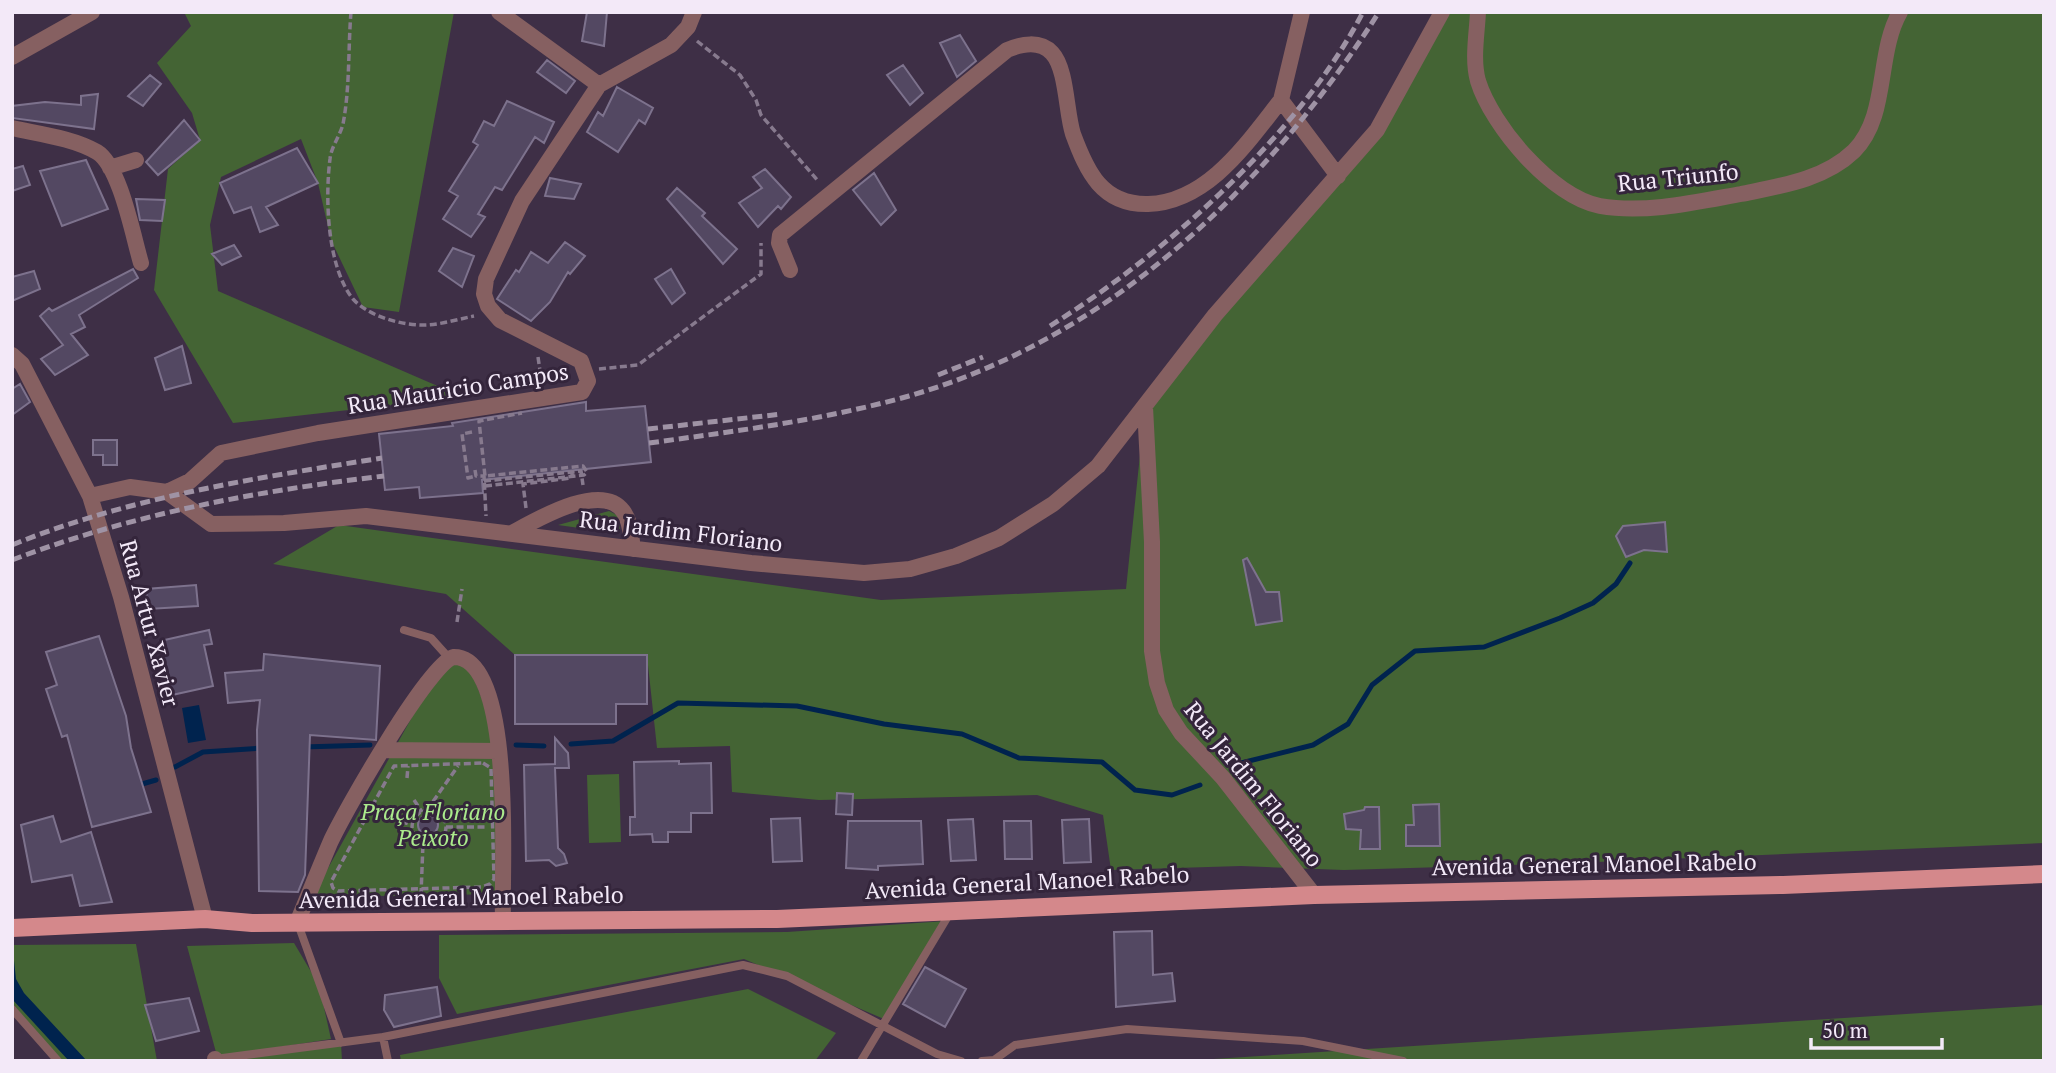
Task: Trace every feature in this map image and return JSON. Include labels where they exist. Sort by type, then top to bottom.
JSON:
[{"type":"main road","name":"Avenida General Manoel Rabelo","points":[[14,928],[205,919],[297,923],[777,919],[952,909],[1314,895],[1783,885],[2044,874]]},
{"type":"street","points":[[12,57],[92,12]]},
{"type":"street","points":[[499,12],[599,85]]},
{"type":"street","points":[[494,312],[484,294],[494,260],[522,201],[599,85],[671,45],[683,32],[694,12]]},
{"type":"street","points":[[790,270],[779,238],[829,194],[1007,50],[1018,45],[1044,47],[1053,54],[1058,65],[1073,132],[1084,160],[1097,182],[1112,198],[1131,204],[1174,201],[1196,190],[1224,167],[1281,100],[1302,12]]},
{"type":"street","name":"Rua Jardim Floriano","points":[[167,492],[211,524],[284,523],[366,516],[633,549],[864,573],[910,569],[956,556],[999,538],[1053,504],[1098,466],[1216,315],[1377,130],[1442,12]]},
{"type":"street","name":"Rua Triunfo","points":[[1478,12],[1478,80],[1507,132],[1549,179],[1576,198],[1619,208],[1682,204],[1785,185],[1814,176],[1838,164],[1856,150],[1872,118],[1884,55],[1900,12]]},
{"type":"street","points":[[1281,100],[1338,176]]},
{"type":"street","points":[[12,128],[96,152],[110,168],[141,263]]},
{"type":"street","points":[[110,168],[135,160]]},
{"type":"street","name":"Rua Mauricio Campos","points":[[167,492],[190,481],[221,453],[318,433],[582,392],[586,387],[587,371],[582,361],[500,320],[494,312]]},
{"type":"street","name":"Rua Artur Xavier","points":[[12,355],[22,364],[90,496],[121,597],[205,919]]},
{"type":"street","name":"Rua Jardim Floriano","points":[[1145,407],[1152,542],[1152,650],[1157,683],[1166,710],[1181,733],[1223,778],[1314,895]]},
{"type":"street","points":[[90,496],[130,487],[167,492]]},
{"type":"street","points":[[512,533],[583,501],[605,501],[622,509],[629,524],[633,549]]},
{"type":"street","points":[[297,923],[331,841],[383,750],[438,666],[449,657],[469,659],[479,671],[494,708],[499,751],[503,920]]},
{"type":"street","points":[[383,750],[499,751]]},
{"type":"lane","points":[[404,629],[431,638],[449,657]]},
{"type":"lane","points":[[861,1061],[952,909]]},
{"type":"lane","points":[[297,923],[341,1043]]},
{"type":"lane","points":[[214,1060],[383,1037],[743,965],[787,976],[937,1054],[961,1061]]},
{"type":"lane","points":[[12,1009],[58,1061]]},
{"type":"lane","points":[[982,1061],[994,1060],[1016,1045],[1127,1029],[1303,1041],[1403,1061]]},
{"type":"lane","points":[[383,1037],[388,1061]]},
{"type":"path","points":[[351,12],[345,109],[342,127],[330,156],[328,197],[331,240],[342,276],[354,299],[382,318],[426,326],[494,312]]},
{"type":"path","points":[[683,32],[715,52],[740,75],[756,100],[761,115],[829,194]]},
{"type":"path","points":[[587,371],[638,365],[761,274],[761,243],[771,237],[779,238]]},
{"type":"path","points":[[536,338],[544,400]]},
{"type":"path","points":[[484,483],[587,472],[583,466],[485,476],[479,421],[522,413]]},
{"type":"path","points":[[472,432],[462,434],[468,478],[484,475],[486,501]]},
{"type":"path","points":[[475,470],[476,476]]},
{"type":"path","points":[[484,483],[582,471],[583,479]]},
{"type":"path","points":[[532,523],[526,507],[523,484],[571,478],[573,472]]},
{"type":"path","points":[[457,622],[462,589]]},
{"type":"path","points":[[483,763],[491,768],[494,879],[490,884],[421,889],[338,891],[332,888],[331,882],[394,766],[408,764],[483,763]]},
{"type":"path","points":[[407,778],[408,764]]},
{"type":"path","points":[[427,810],[442,816],[446,827],[439,842],[422,843],[414,836],[412,825],[422,812],[427,810],[460,764]]},
{"type":"path","points":[[414,800],[422,812]]},
{"type":"path","points":[[370,812],[412,825]]},
{"type":"path","points":[[446,827],[492,827]]},
{"type":"path","points":[[421,895],[422,843]]},
{"type":"green space","points":[[184,12],[454,12],[399,312],[363,307],[331,240],[318,183],[301,139],[221,177],[210,225],[218,291],[463,397],[233,423],[154,290],[168,169],[200,140],[192,113],[157,63],[191,26]]},
{"type":"green space","points":[[1438,12],[2044,12],[2044,843],[1344,870],[1241,866],[1111,870],[1103,815],[1037,795],[819,800],[732,792],[730,746],[657,748],[647,656],[515,655],[446,594],[273,564],[339,525],[881,600],[1126,589],[1145,407],[1399,94]]},
{"type":"green space","points":[[609,511],[617,515],[620,529],[615,533],[558,525]]},
{"type":"green space","name":"Praça Floriano Peixoto","points":[[466,658],[502,750],[506,894],[312,897],[441,665]]},
{"type":"green space","points":[[619,774],[621,842],[589,843],[587,775]]},
{"type":"green space","points":[[946,921],[884,1019],[744,959],[457,1014],[439,978],[439,935],[787,932]]},
{"type":"green space","points":[[294,943],[319,985],[331,1039],[242,1053],[341,1043],[342,1061],[203,1061],[217,1056],[187,946]]},
{"type":"green space","points":[[136,944],[157,1061],[58,1061],[12,1009],[12,945]]},
{"type":"green space","points":[[748,989],[836,1033],[815,1061],[401,1061],[400,1055]]},
{"type":"green space","points":[[2044,1005],[2044,1061],[1182,1061]]},
{"type":"water","points":[[199,705],[206,740],[188,743],[182,708]]},
{"type":"water","points":[[12,942],[16,979],[24,993],[87,1061],[69,1061],[12,999]]},
{"type":"building","points":[[587,12],[607,12],[604,46],[582,41]]},
{"type":"building","points":[[960,35],[976,61],[957,77],[940,43]]},
{"type":"building","points":[[547,60],[575,81],[566,93],[537,72]]},
{"type":"building","points":[[903,65],[923,93],[910,105],[887,75]]},
{"type":"building","points":[[150,75],[161,84],[143,106],[128,96]]},
{"type":"building","points":[[617,87],[653,108],[645,124],[639,120],[618,152],[587,132],[598,112],[603,116]]},
{"type":"building","points":[[98,94],[94,129],[12,118],[12,106],[45,102],[81,105],[81,96]]},
{"type":"building","points":[[507,101],[554,122],[544,143],[535,137],[502,190],[495,187],[478,214],[485,217],[471,237],[443,219],[458,196],[449,191],[478,145],[473,142],[484,121],[494,126]]},
{"type":"building","points":[[184,120],[200,140],[158,175],[146,162]]},
{"type":"building","points":[[297,148],[318,183],[266,207],[278,225],[260,232],[251,207],[234,213],[220,183]]},
{"type":"building","points":[[86,160],[108,209],[62,226],[40,171]]},
{"type":"building","points":[[23,166],[30,185],[12,191],[12,169]]},
{"type":"building","points":[[765,169],[791,197],[781,209],[778,206],[758,227],[739,203],[762,188],[753,177]]},
{"type":"building","points":[[874,173],[896,210],[881,225],[853,190]]},
{"type":"building","points":[[550,178],[581,184],[574,199],[545,196]]},
{"type":"building","points":[[677,188],[705,213],[702,216],[737,249],[723,264],[667,199]]},
{"type":"building","points":[[136,199],[165,200],[162,221],[140,220]]},
{"type":"building","points":[[565,242],[585,256],[570,274],[568,272],[550,302],[531,321],[497,299],[531,252],[548,263]]},
{"type":"building","points":[[234,245],[241,256],[222,265],[212,254]]},
{"type":"building","points":[[453,248],[474,256],[462,287],[439,271]]},
{"type":"building","points":[[133,269],[138,278],[79,315],[85,327],[71,334],[88,355],[55,375],[41,359],[63,345],[40,316],[49,308],[52,311]]},
{"type":"building","points":[[671,269],[685,293],[672,304],[655,279]]},
{"type":"building","points":[[34,271],[40,289],[12,301],[12,277]]},
{"type":"building","points":[[182,346],[191,383],[165,390],[155,358]]},
{"type":"building","points":[[20,384],[30,402],[12,415],[12,389]]},
{"type":"building","points":[[586,402],[586,411],[645,406],[651,462],[482,480],[483,493],[420,498],[419,487],[385,490],[379,434],[453,426],[452,423]]},
{"type":"building","points":[[93,440],[117,440],[117,465],[103,465],[103,455],[93,455]]},
{"type":"building","points":[[1665,522],[1667,552],[1644,550],[1626,557],[1616,536],[1623,526]]},
{"type":"building","points":[[1247,558],[1266,592],[1279,592],[1282,621],[1256,625],[1243,560]]},
{"type":"building","points":[[196,585],[198,606],[148,609],[146,589]]},
{"type":"building","points":[[209,630],[212,644],[204,645],[213,686],[172,695],[160,641]]},
{"type":"building","points":[[99,636],[126,716],[131,748],[151,812],[92,827],[67,735],[62,737],[46,689],[57,685],[46,652]]},
{"type":"building","points":[[264,654],[380,666],[376,740],[310,735],[305,875],[298,892],[259,891],[257,730],[260,700],[228,703],[225,673],[263,670]]},
{"type":"building","points":[[515,655],[647,655],[647,704],[616,704],[616,724],[515,724]]},
{"type":"building","points":[[555,738],[568,753],[569,768],[555,768],[558,848],[567,863],[556,866],[549,860],[526,861],[524,765],[555,764]]},
{"type":"building","points":[[679,761],[679,764],[711,763],[712,813],[691,813],[691,832],[668,832],[668,842],[653,842],[652,834],[630,835],[630,817],[635,817],[634,762]]},
{"type":"building","points":[[837,793],[853,794],[852,815],[836,814]]},
{"type":"building","points":[[1439,804],[1440,846],[1406,846],[1406,825],[1414,825],[1413,805]]},
{"type":"building","points":[[1365,807],[1379,807],[1380,849],[1360,849],[1361,830],[1346,829],[1344,814],[1364,810]]},
{"type":"building","points":[[424,815],[432,815],[438,825],[432,835],[424,835],[418,829],[418,821]]},
{"type":"building","points":[[53,816],[61,842],[91,832],[112,902],[80,906],[72,875],[32,882],[21,825]]},
{"type":"building","points":[[800,818],[802,861],[773,862],[771,819]]},
{"type":"building","points":[[973,819],[976,860],[951,861],[948,820]]},
{"type":"building","points":[[1089,819],[1091,862],[1064,863],[1062,820]]},
{"type":"building","points":[[848,821],[921,821],[923,864],[878,866],[878,870],[846,868]]},
{"type":"building","points":[[1004,821],[1031,821],[1032,859],[1005,859]]},
{"type":"building","points":[[1152,931],[1153,975],[1172,973],[1175,1001],[1116,1007],[1114,932]]},
{"type":"building","points":[[925,967],[966,989],[945,1027],[903,1004]]},
{"type":"building","points":[[437,987],[441,1016],[394,1027],[384,1010],[385,995]]},
{"type":"building","points":[[189,998],[199,1031],[156,1041],[145,1005]]},
{"type":"waterway","points":[[1237,764],[1313,745],[1348,724],[1372,685],[1415,651],[1484,647],[1560,618],[1593,603],[1616,584],[1630,563]]},
{"type":"waterway","points":[[571,744],[613,741],[678,703],[797,706],[884,724],[962,734],[1019,758],[1102,762],[1135,790],[1172,795],[1200,785]]},
{"type":"waterway","points":[[303,747],[370,745]]},
{"type":"waterway","points":[[516,745],[544,746]]},
{"type":"waterway","points":[[175,767],[203,752],[262,748]]},
{"type":"waterway","points":[[135,786],[156,780]]},
{"type":"railway","points":[[1050,326],[1139,264],[1226,188],[1267,146],[1304,102],[1336,58],[1363,12]]},
{"type":"railway","points":[[649,443],[813,418],[909,396],[982,370],[1052,336],[1117,295],[1178,247],[1235,194],[1287,137],[1335,76],[1379,12]]},
{"type":"railway","points":[[938,375],[983,357]]},
{"type":"railway","points":[[648,429],[782,414]]},
{"type":"railway","points":[[12,545],[102,514],[194,491],[382,458]]},
{"type":"railway","points":[[12,560],[103,530],[195,506],[384,476]]}]
